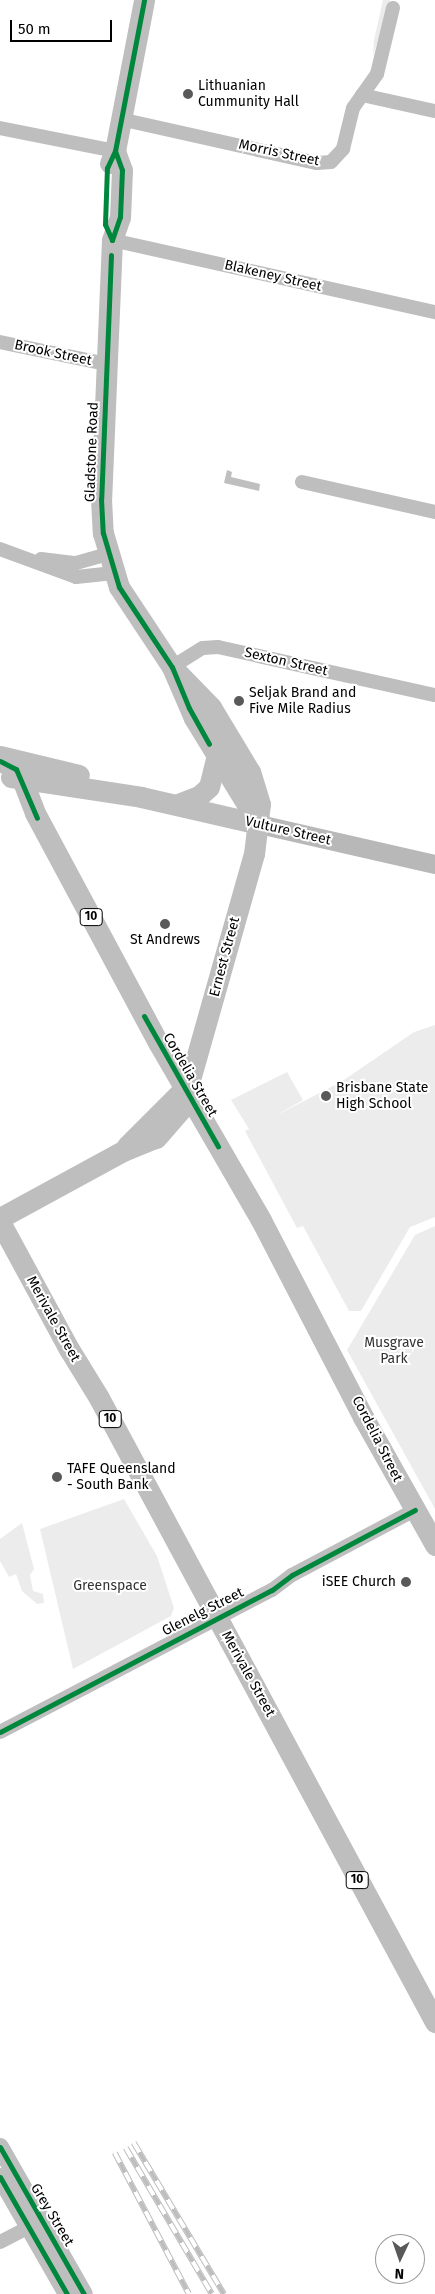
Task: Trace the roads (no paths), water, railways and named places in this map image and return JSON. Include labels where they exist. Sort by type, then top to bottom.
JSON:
[{"type":"main road","name":"Gladstone Road","points":[[144,0],[120,120],[116,151],[107,168],[105,224],[112,240],[101,499],[111,564],[123,594],[172,666],[206,701],[250,772],[260,798],[259,824]]},
{"type":"main road","name":"Gladstone Road","points":[[172,666],[188,708],[259,824]]},
{"type":"main road","points":[[178,804],[199,796],[209,787],[217,755]]},
{"type":"main road","name":"Vulture Street","points":[[0,756],[101,781],[141,797]]},
{"type":"main road","name":"Cordelia Street","points":[[0,761],[13,767],[22,779],[37,818],[185,1088],[261,1220],[435,1545]]},
{"type":"main road","name":"Vulture Street","points":[[0,773],[22,779],[178,804],[435,864]]},
{"type":"main road","points":[[37,818],[50,796],[68,785]]},
{"type":"main road","name":"Ernest Street","points":[[0,1218],[123,1150],[185,1088],[201,1046],[254,854],[259,824]]},
{"type":"main road","name":"Merivale Street","points":[[0,1222],[434,2018]]},
{"type":"street","name":"Morris Street","points":[[120,120],[326,163],[336,159],[342,152],[352,110],[378,69],[393,8]]},
{"type":"street","points":[[362,95],[435,111]]},
{"type":"street","points":[[0,128],[116,151]]},
{"type":"street","name":"Blakeney Street","points":[[112,240],[435,312]]},
{"type":"street","name":"Brook Street","points":[[0,342],[106,364]]},
{"type":"street","points":[[302,482],[435,512]]},
{"type":"street","points":[[0,548],[76,577],[111,564]]},
{"type":"street","points":[[28,558],[76,563],[111,564]]},
{"type":"street","name":"Sexton Street","points":[[172,666],[203,648],[218,647],[435,695]]},
{"type":"street","name":"Glenelg Street","points":[[0,1732],[415,1510]]},
{"type":"street","name":"Grey Street","points":[[0,2147],[68,2294]]},
{"type":"street","name":"Grey Street","points":[[0,2177],[36,2224],[84,2294]]},
{"type":"street","points":[[0,2242],[36,2224]]},
{"type":"railway","points":[[134,2143],[224,2294]]},
{"type":"railway","points":[[126,2148],[212,2294]]},
{"type":"railway","points":[[115,2153],[189,2294]]},
{"type":"place","name":"Lithuanian Cummunity Hall","points":[[188,94]]},
{"type":"place","name":"Seljak Brand and Five Mile Radius","points":[[239,701]]},
{"type":"place","name":"St Andrews","points":[[165,924]]},
{"type":"place","name":"Brisbane State High School","points":[[326,1096]]},
{"type":"place","name":"TAFE Queensland - South Bank","points":[[57,1477]]},
{"type":"place","name":"iSEE Church","points":[[406,1582]]},
{"type":"park label","name":"Musgrave Park","points":[[394,1352]]},
{"type":"park label","name":"Greenspace","points":[[110,1586]]}]
